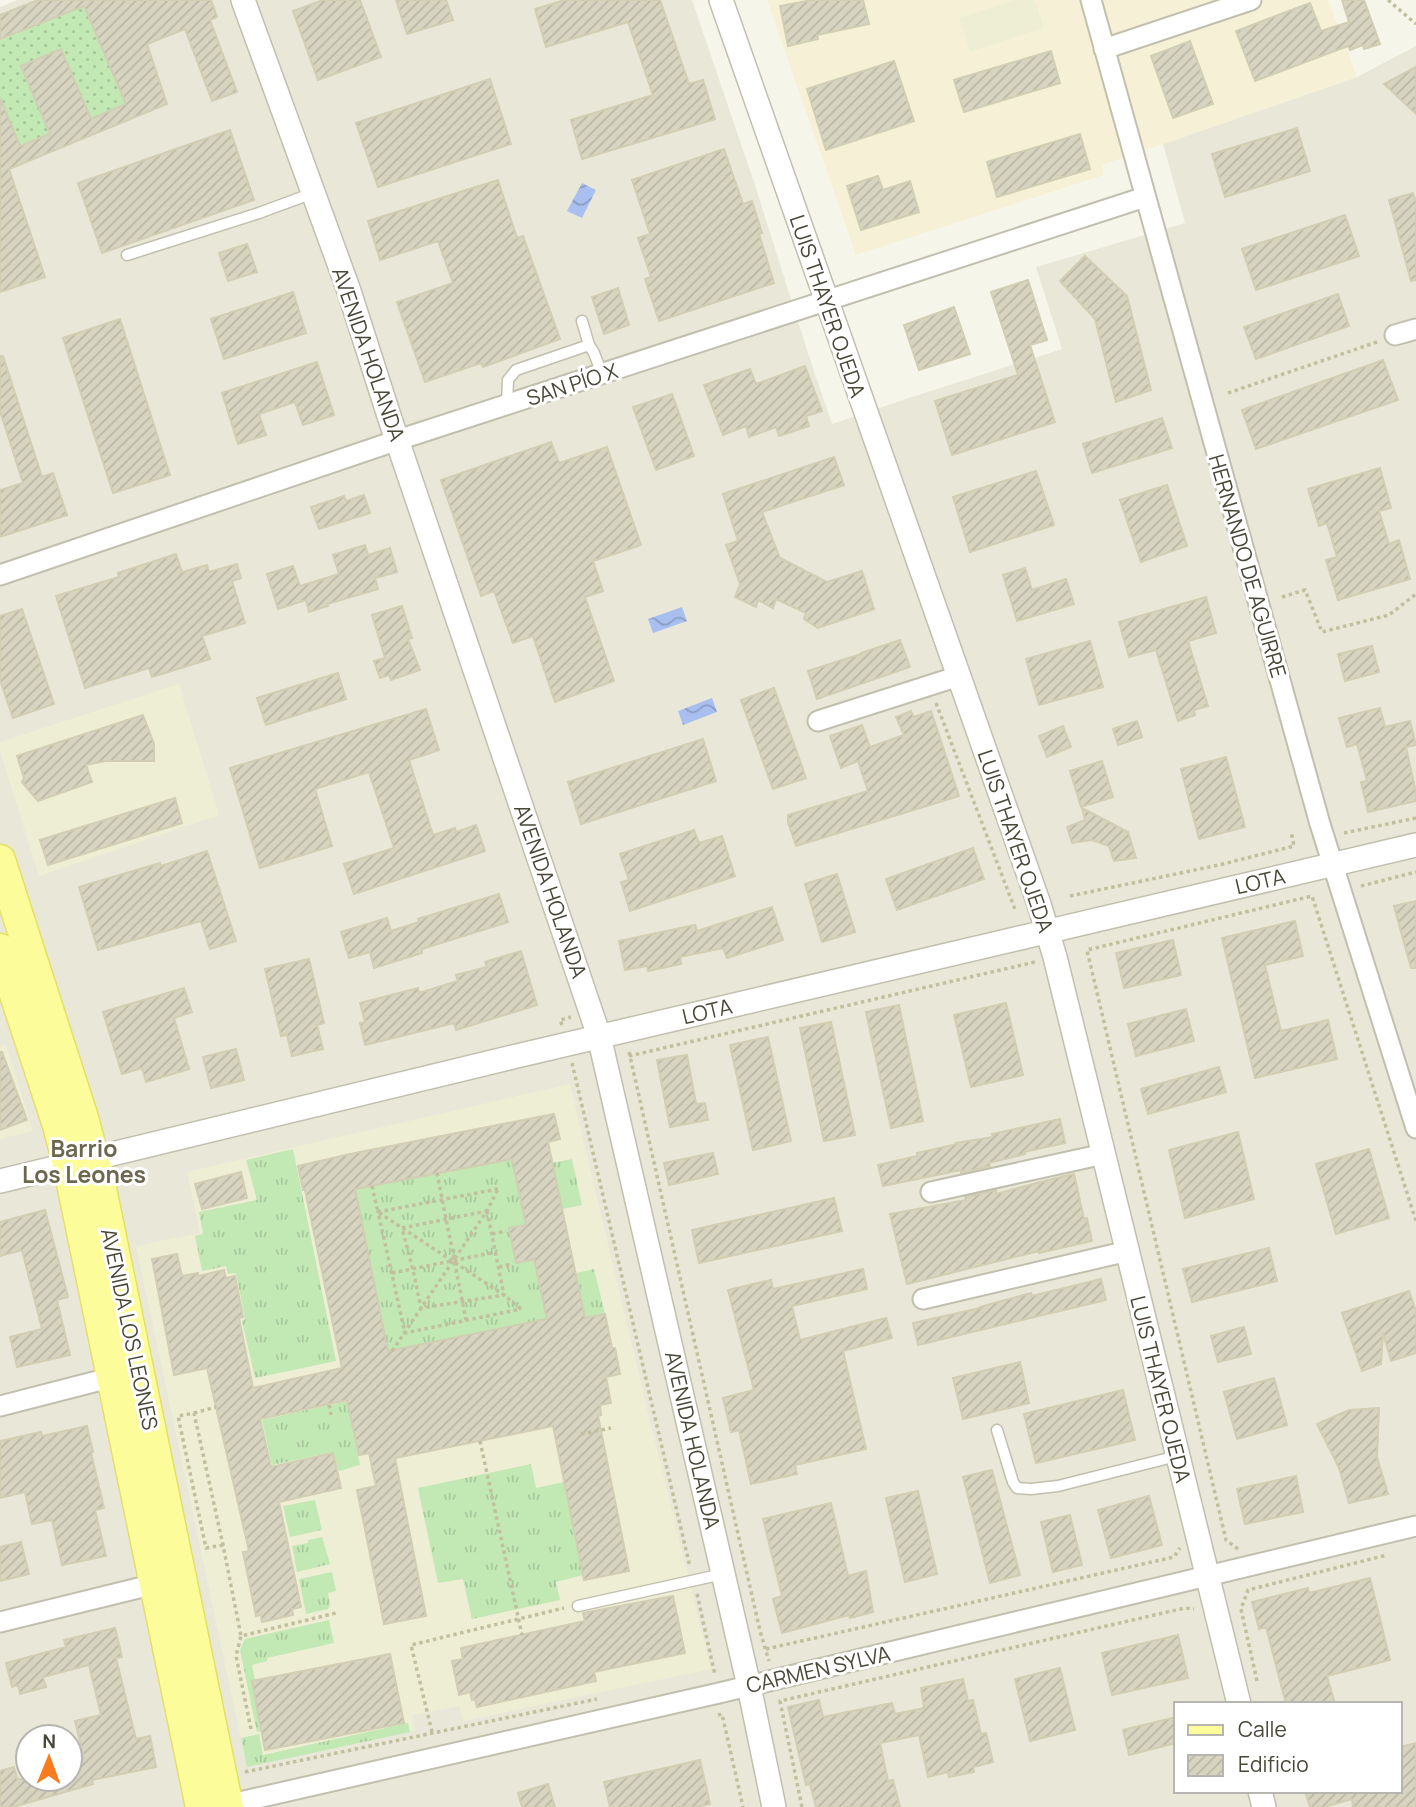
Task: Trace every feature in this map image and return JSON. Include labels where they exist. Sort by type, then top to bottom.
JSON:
[{"type":"main road","name":"AVENIDA LOS LEONES","points":[[1,864],[81,1161],[219,1807]]},
{"type":"main road","name":"AVENIDA LOS LEONES","points":[[0,949],[58,1125],[81,1161],[113,1377],[155,1584],[219,1807]]},
{"type":"street","name":"AVENIDA HOLANDA","points":[[243,0],[349,291],[599,1036],[750,1686],[774,1807]]},
{"type":"street","name":"LUIS THAYER OJEDA","points":[[721,0],[1048,931],[1238,1702]]},
{"type":"street","name":"HERNANDO DE AGUIRRE","points":[[1091,0],[1333,864],[1412,1104],[1416,1128]]},
{"type":"street","points":[[1104,49],[1251,0]]},
{"type":"street","name":"SAN PÍO X","points":[[0,575],[398,440],[1146,197]]},
{"type":"street","points":[[1395,335],[1416,329]]},
{"type":"street","points":[[818,721],[959,676]]},
{"type":"street","name":"LOTA","points":[[0,1181],[599,1036],[1416,845]]},
{"type":"street","points":[[931,1192],[1104,1154]]},
{"type":"street","points":[[923,1299],[1128,1251]]},
{"type":"street","points":[[0,1406],[113,1377]]},
{"type":"street","name":"CARMEN SYLVA","points":[[219,1807],[750,1686],[1416,1526]]},
{"type":"street","points":[[0,1622],[155,1584]]},
{"type":"lane","points":[[127,255],[313,193]]},
{"type":"lane","points":[[582,321],[602,374]]},
{"type":"lane","points":[[507,405],[508,380],[516,370],[589,345]]},
{"type":"lane","points":[[997,1430],[1017,1488],[1058,1486],[1178,1456]]},
{"type":"lane","points":[[578,1606],[724,1574]]},
{"type":"path","points":[[1388,0],[1416,24]]},
{"type":"path","points":[[1228,393],[1395,335]]},
{"type":"path","points":[[1282,597],[1305,590],[1322,632],[1389,615],[1416,594]]},
{"type":"path","points":[[933,695],[1016,912]]},
{"type":"path","points":[[1343,827],[1344,834],[1416,818]]},
{"type":"path","points":[[1070,896],[1219,865],[1294,846],[1291,831]]},
{"type":"path","points":[[1361,885],[1416,872]]},
{"type":"path","points":[[1237,1549],[1226,1540],[1087,950],[1312,896],[1416,1221]]},
{"type":"path","points":[[770,1663],[630,1056],[1035,962]]},
{"type":"path","points":[[573,1065],[716,1674]]},
{"type":"path","points":[[437,1173],[466,1320]]},
{"type":"path","points":[[372,1186],[405,1333]]},
{"type":"path","points":[[378,1212],[498,1189],[488,1212],[393,1351]]},
{"type":"path","points":[[378,1212],[454,1261],[521,1309],[405,1333]]},
{"type":"path","points":[[402,1228],[488,1212]]},
{"type":"path","points":[[488,1212],[504,1295]]},
{"type":"path","points":[[402,1228],[421,1308]]},
{"type":"path","points":[[492,1234],[506,1231]]},
{"type":"path","points":[[392,1273],[496,1252]]},
{"type":"path","points":[[499,1267],[512,1264]]},
{"type":"path","points":[[421,1308],[504,1295]]},
{"type":"path","points":[[329,1405],[331,1415]]},
{"type":"path","points":[[216,1407],[178,1416],[205,1548],[223,1545]]},
{"type":"path","points":[[194,1413],[241,1636],[236,1656],[251,1729]]},
{"type":"path","points":[[582,1434],[611,1428]]},
{"type":"path","points":[[480,1441],[522,1634]]},
{"type":"path","points":[[1259,1690],[1241,1609],[1248,1590],[1390,1554]]},
{"type":"path","points":[[766,1649],[1174,1557]]},
{"type":"path","points":[[432,1732],[411,1645],[564,1608]]},
{"type":"path","points":[[802,1807],[780,1702],[1185,1608]]},
{"type":"path","points":[[241,1636],[335,1613]]},
{"type":"path","points":[[240,1773],[607,1697]]},
{"type":"path","points":[[722,1714],[743,1807]]},
{"type":"shaded area","points":[[17,0],[692,0],[832,424],[1062,349],[1036,267],[1185,223],[1163,144],[1357,77],[1416,46],[1416,1807],[0,1807],[0,7]]},
{"type":"shaded area","points":[[767,0],[1328,0],[1357,77],[1102,165],[1104,175],[856,255]]},
{"type":"shaded area","points":[[1015,0],[1035,0],[1044,28],[970,52],[959,18]]},
{"type":"shaded area","points":[[179,684],[219,815],[39,876],[0,751],[0,742]]},
{"type":"shaded area","points":[[6,1045],[33,1131],[0,1139],[0,1047]]},
{"type":"shaded area","points":[[570,1084],[711,1669],[463,1721],[459,1706],[412,1715],[415,1730],[247,1767],[136,1246],[200,1233],[187,1172]]},
{"type":"green space","points":[[84,6],[126,104],[91,119],[61,49],[50,134],[20,146],[0,98],[0,39]]},
{"type":"green space","points":[[293,1149],[336,1361],[255,1378],[242,1321],[245,1319],[236,1273],[228,1274],[226,1266],[202,1271],[195,1236],[203,1234],[199,1212],[257,1200],[246,1160]]},
{"type":"green space","points":[[512,1159],[526,1225],[509,1229],[516,1262],[534,1259],[547,1319],[388,1352],[355,1189]]},
{"type":"green space","points":[[572,1159],[582,1205],[562,1209],[552,1163]]},
{"type":"green space","points":[[594,1269],[605,1314],[585,1318],[576,1273]]},
{"type":"green space","points":[[347,1401],[360,1465],[339,1471],[333,1452],[272,1465],[262,1420]]},
{"type":"green space","points":[[531,1464],[536,1488],[564,1482],[583,1575],[556,1582],[560,1600],[472,1619],[463,1579],[438,1583],[418,1488]]},
{"type":"green space","points":[[315,1500],[322,1530],[290,1537],[283,1506]]},
{"type":"green space","points":[[322,1537],[330,1564],[297,1572],[292,1546]]},
{"type":"green space","points":[[332,1572],[336,1591],[328,1593],[328,1609],[306,1614],[299,1579]]},
{"type":"green space","points":[[329,1620],[334,1643],[267,1658],[267,1661],[252,1665],[255,1680],[252,1682],[262,1731],[257,1732],[240,1650],[245,1639]]},
{"type":"green space","points":[[408,1723],[410,1732],[247,1767],[241,1738],[259,1734],[263,1755]]},
{"type":"water","points":[[582,183],[596,190],[582,218],[567,211]]},
{"type":"water","points":[[682,607],[687,621],[653,633],[648,619]]},
{"type":"water","points":[[712,698],[717,712],[683,725],[678,711]]},
{"type":"building","points":[[38,0],[211,0],[217,17],[210,20],[237,92],[212,101],[185,29],[147,44],[167,104],[9,169],[45,277],[0,292],[0,98],[20,146],[50,134],[21,66],[61,49],[91,119],[126,104],[84,6],[0,39],[0,15]]},
{"type":"building","points":[[323,0],[360,0],[381,57],[318,80],[293,11]]},
{"type":"building","points":[[396,0],[446,0],[453,20],[407,34]]},
{"type":"building","points":[[565,0],[660,0],[689,84],[703,80],[715,119],[582,159],[571,120],[653,95],[628,22],[546,47],[535,9]]},
{"type":"building","points":[[812,0],[863,0],[869,24],[817,35],[818,39],[788,46],[780,6]]},
{"type":"building","points":[[1342,0],[1364,0],[1380,44],[1364,49],[1363,45],[1350,50],[1348,46],[1255,81],[1236,31],[1310,3],[1321,31],[1349,22]]},
{"type":"building","points":[[1190,41],[1213,104],[1173,118],[1151,56]]},
{"type":"building","points":[[1051,51],[1060,83],[964,112],[954,80]]},
{"type":"building","points":[[894,61],[914,121],[826,150],[807,89]]},
{"type":"building","points":[[1416,67],[1416,114],[1384,84]]},
{"type":"building","points":[[490,79],[511,144],[378,187],[356,123]]},
{"type":"building","points":[[1297,128],[1310,171],[1225,197],[1212,154]]},
{"type":"building","points":[[230,130],[254,200],[102,253],[78,183]]},
{"type":"building","points":[[1080,134],[1090,169],[997,197],[987,162]]},
{"type":"building","points":[[724,149],[743,204],[752,201],[774,283],[659,321],[645,279],[651,277],[638,238],[650,234],[632,180]]},
{"type":"building","points":[[878,176],[883,190],[910,181],[919,212],[861,230],[847,186]]},
{"type":"building","points":[[498,180],[517,238],[523,236],[560,339],[483,367],[481,363],[425,382],[397,302],[453,283],[438,241],[380,260],[368,221]]},
{"type":"building","points":[[1413,193],[1416,202],[1416,280],[1411,281],[1389,200]]},
{"type":"building","points":[[1345,215],[1359,256],[1256,290],[1242,249]]},
{"type":"building","points":[[247,244],[257,272],[228,281],[219,253]]},
{"type":"building","points":[[1085,256],[1127,296],[1151,390],[1116,402],[1095,319],[1060,281]]},
{"type":"building","points":[[1028,280],[1047,340],[1030,345],[1055,422],[952,455],[935,401],[1018,375],[991,292]]},
{"type":"building","points":[[618,288],[629,325],[604,334],[592,297]]},
{"type":"building","points":[[293,292],[306,333],[224,359],[211,319]]},
{"type":"building","points":[[1338,294],[1349,326],[1256,359],[1244,327]]},
{"type":"building","points":[[954,307],[970,354],[919,370],[904,325]]},
{"type":"building","points":[[120,319],[170,475],[113,493],[63,338]]},
{"type":"building","points":[[0,356],[3,356],[42,477],[53,473],[67,515],[0,537],[0,490],[23,483],[0,411]]},
{"type":"building","points":[[1383,360],[1398,400],[1256,449],[1242,410]]},
{"type":"building","points":[[317,362],[334,415],[303,425],[295,402],[259,414],[266,435],[238,444],[222,393]]},
{"type":"building","points":[[805,366],[822,411],[806,416],[809,426],[779,436],[776,427],[749,437],[746,426],[723,435],[704,385],[750,369],[756,384]]},
{"type":"building","points":[[672,394],[694,456],[656,470],[633,407]]},
{"type":"building","points":[[1162,418],[1172,448],[1092,473],[1083,444]]},
{"type":"building","points":[[551,442],[559,463],[607,447],[641,545],[593,561],[603,591],[585,597],[614,681],[555,702],[533,636],[513,643],[494,591],[481,596],[441,480]]},
{"type":"building","points":[[834,457],[844,485],[762,512],[780,558],[827,582],[862,571],[874,609],[818,628],[804,619],[806,613],[776,599],[773,608],[758,600],[756,607],[735,597],[740,584],[726,545],[738,541],[723,494]]},
{"type":"building","points":[[1380,468],[1391,508],[1379,511],[1389,544],[1399,540],[1410,579],[1338,600],[1326,560],[1337,557],[1327,523],[1319,526],[1308,489]]},
{"type":"building","points":[[1036,471],[1054,525],[970,552],[953,497]]},
{"type":"building","points":[[1167,485],[1187,546],[1141,562],[1120,500]]},
{"type":"building","points":[[364,495],[370,513],[319,529],[311,507],[344,496],[346,501]]},
{"type":"building","points":[[365,545],[368,555],[390,548],[397,572],[375,578],[378,589],[309,612],[306,600],[278,609],[267,574],[293,566],[300,586],[339,574],[333,555]]},
{"type":"building","points":[[176,554],[182,572],[207,565],[209,572],[237,564],[241,578],[232,581],[245,623],[202,636],[210,659],[152,677],[149,668],[85,688],[56,596],[119,577],[118,573]]},
{"type":"building","points":[[1025,568],[1032,590],[1066,579],[1074,604],[1017,621],[1003,575]]},
{"type":"building","points":[[1206,597],[1216,633],[1188,641],[1208,706],[1194,710],[1195,715],[1178,721],[1156,650],[1129,657],[1119,622]]},
{"type":"building","points":[[402,606],[412,638],[408,639],[420,670],[391,680],[389,675],[380,678],[374,661],[385,658],[372,615]]},
{"type":"building","points":[[22,609],[54,704],[13,718],[0,680],[0,616]]},
{"type":"building","points":[[900,640],[910,667],[817,699],[808,671]]},
{"type":"building","points":[[1090,641],[1103,687],[1039,705],[1026,659]]},
{"type":"building","points":[[1372,646],[1379,672],[1345,681],[1338,654]]},
{"type":"building","points":[[338,673],[346,699],[266,725],[257,698]]},
{"type":"building","points":[[774,688],[806,778],[773,789],[741,700]]},
{"type":"building","points":[[1380,708],[1385,727],[1410,721],[1416,745],[1406,747],[1416,801],[1368,812],[1361,782],[1367,781],[1357,744],[1347,747],[1339,718]]},
{"type":"building","points":[[426,709],[439,750],[409,760],[433,835],[455,828],[456,832],[476,825],[485,851],[354,894],[344,864],[394,848],[369,772],[315,789],[332,846],[260,868],[230,768]]},
{"type":"building","points":[[911,711],[914,717],[931,711],[959,796],[796,846],[788,815],[868,791],[858,761],[841,768],[830,736],[862,725],[870,747],[904,735],[896,717]]},
{"type":"building","points":[[143,715],[154,744],[154,761],[105,761],[86,765],[92,782],[38,801],[22,782],[24,778],[17,756]]},
{"type":"building","points":[[1137,721],[1142,737],[1118,745],[1113,729]]},
{"type":"building","points":[[1063,726],[1071,747],[1047,757],[1039,736]]},
{"type":"building","points":[[703,739],[716,781],[581,824],[568,782]]},
{"type":"building","points":[[1226,757],[1245,827],[1199,839],[1181,769]]},
{"type":"building","points":[[1102,761],[1113,797],[1081,807],[1070,771]]},
{"type":"building","points":[[175,798],[182,823],[48,865],[40,840]]},
{"type":"building","points":[[1082,808],[1128,832],[1136,858],[1114,861],[1109,846],[1092,840],[1072,843],[1067,827],[1085,820]]},
{"type":"building","points":[[694,830],[699,843],[722,836],[735,876],[630,911],[621,882],[629,880],[620,854]]},
{"type":"building","points":[[973,848],[984,879],[897,910],[886,879]]},
{"type":"building","points":[[207,851],[236,941],[210,949],[201,921],[98,950],[79,887]]},
{"type":"building","points":[[837,874],[855,932],[822,942],[805,884]]},
{"type":"building","points":[[499,894],[508,922],[422,949],[422,953],[374,968],[370,952],[349,958],[341,932],[387,918],[391,931],[419,922],[418,919]]},
{"type":"building","points":[[1416,901],[1416,968],[1411,968],[1394,906]]},
{"type":"building","points":[[772,907],[783,940],[727,958],[723,948],[680,957],[681,964],[648,971],[647,966],[625,970],[619,941],[695,925],[697,931]]},
{"type":"building","points":[[1295,921],[1303,956],[1265,965],[1281,1031],[1328,1020],[1337,1059],[1255,1078],[1222,938]]},
{"type":"building","points":[[1173,940],[1181,975],[1124,988],[1116,953]]},
{"type":"building","points":[[521,951],[537,1005],[456,1030],[454,1023],[365,1045],[360,1023],[365,1022],[360,1003],[418,988],[419,993],[458,981],[456,975],[487,967],[485,962]]},
{"type":"building","points":[[309,959],[324,1023],[317,1025],[323,1049],[292,1056],[287,1035],[281,1036],[265,969]]},
{"type":"building","points":[[184,988],[192,1012],[174,1018],[189,1069],[146,1082],[142,1068],[122,1074],[103,1012]]},
{"type":"building","points":[[1006,1003],[1023,1075],[971,1087],[954,1015]]},
{"type":"building","points":[[899,1005],[923,1121],[891,1128],[866,1012]]},
{"type":"building","points":[[1186,1009],[1194,1041],[1136,1056],[1128,1024]]},
{"type":"building","points":[[831,1022],[855,1135],[824,1141],[800,1028]]},
{"type":"building","points":[[768,1037],[791,1141],[753,1150],[730,1045]]},
{"type":"building","points":[[236,1049],[244,1080],[211,1088],[203,1057]]},
{"type":"building","points":[[0,1052],[27,1120],[0,1130]]},
{"type":"building","points":[[687,1055],[696,1104],[705,1103],[708,1120],[670,1127],[657,1060]]},
{"type":"building","points":[[1219,1067],[1226,1092],[1148,1114],[1141,1089]]},
{"type":"building","points":[[554,1114],[560,1139],[548,1142],[585,1318],[605,1314],[620,1374],[606,1377],[611,1403],[600,1405],[601,1415],[598,1416],[629,1571],[584,1580],[553,1426],[395,1458],[426,1616],[384,1624],[357,1490],[376,1486],[369,1453],[359,1455],[347,1400],[260,1419],[271,1467],[333,1453],[341,1488],[279,1502],[301,1607],[292,1609],[293,1615],[262,1622],[261,1615],[256,1616],[243,1552],[249,1551],[207,1368],[174,1375],[152,1259],[177,1254],[182,1276],[198,1273],[198,1276],[224,1270],[226,1278],[235,1276],[243,1317],[239,1318],[253,1388],[342,1368],[298,1166]],"holes":[[[512,1159],[526,1225],[509,1228],[516,1263],[534,1259],[547,1319],[388,1351],[355,1189]]]},
{"type":"building","points":[[1060,1119],[1065,1143],[1024,1152],[1025,1154],[989,1163],[990,1166],[961,1173],[961,1170],[883,1186],[878,1165],[956,1143],[993,1137],[992,1134]]},
{"type":"building","points":[[1238,1132],[1254,1199],[1185,1218],[1169,1150]]},
{"type":"building","points":[[1369,1149],[1389,1218],[1336,1234],[1316,1164]]},
{"type":"building","points":[[713,1153],[718,1174],[669,1185],[664,1163]]},
{"type":"building","points":[[241,1172],[247,1198],[202,1209],[195,1184]]},
{"type":"building","points":[[1074,1174],[1092,1241],[1039,1251],[907,1284],[890,1214],[966,1200],[965,1197],[996,1190],[996,1194]]},
{"type":"building","points":[[834,1198],[842,1231],[699,1263],[692,1230]]},
{"type":"building","points":[[45,1210],[68,1297],[57,1300],[70,1355],[17,1367],[10,1337],[42,1329],[22,1250],[0,1256],[0,1222]]},
{"type":"building","points":[[1269,1248],[1277,1281],[1192,1302],[1183,1269]]},
{"type":"building","points":[[863,1269],[867,1289],[792,1306],[800,1340],[886,1318],[892,1338],[843,1351],[866,1449],[795,1465],[797,1474],[751,1484],[739,1430],[731,1432],[723,1398],[754,1390],[728,1290],[771,1280],[773,1289]]},
{"type":"building","points":[[1101,1279],[1106,1300],[918,1345],[913,1323],[1031,1293],[1032,1296]]},
{"type":"building","points":[[1409,1291],[1416,1311],[1416,1353],[1391,1361],[1383,1333],[1381,1364],[1362,1371],[1342,1313]]},
{"type":"building","points":[[1244,1327],[1251,1354],[1218,1362],[1211,1336]]},
{"type":"building","points":[[1020,1362],[1029,1403],[963,1419],[953,1378]]},
{"type":"building","points":[[1274,1378],[1287,1425],[1237,1439],[1224,1392]]},
{"type":"building","points":[[1123,1390],[1135,1440],[1036,1463],[1024,1414]]},
{"type":"building","points":[[1379,1408],[1377,1457],[1388,1494],[1349,1503],[1339,1468],[1317,1424],[1349,1410]]},
{"type":"building","points":[[87,1426],[104,1508],[95,1510],[106,1556],[62,1565],[52,1520],[32,1524],[25,1492],[0,1498],[0,1441],[41,1432],[42,1436]]},
{"type":"building","points":[[992,1470],[1020,1575],[990,1583],[963,1477]]},
{"type":"building","points":[[1296,1476],[1303,1512],[1245,1524],[1237,1489]]},
{"type":"building","points":[[918,1491],[937,1574],[905,1582],[886,1498]]},
{"type":"building","points":[[1149,1496],[1162,1545],[1111,1558],[1098,1510]]},
{"type":"building","points":[[831,1503],[848,1576],[866,1571],[873,1612],[850,1618],[849,1615],[782,1633],[773,1599],[782,1596],[763,1519]]},
{"type":"building","points":[[1070,1515],[1082,1565],[1053,1572],[1041,1522]]},
{"type":"building","points":[[21,1542],[29,1574],[0,1581],[0,1547]]},
{"type":"building","points":[[1370,1578],[1390,1660],[1327,1676],[1334,1702],[1285,1702],[1266,1627],[1259,1629],[1252,1602],[1308,1588],[1309,1593]]},
{"type":"building","points":[[673,1596],[685,1653],[594,1672],[596,1681],[477,1707],[470,1692],[459,1695],[452,1661],[463,1659],[461,1648],[585,1621],[583,1613]]},
{"type":"building","points":[[115,1628],[122,1657],[116,1658],[136,1739],[150,1736],[156,1767],[92,1780],[93,1784],[84,1787],[84,1723],[75,1721],[101,1715],[89,1665],[43,1677],[46,1687],[20,1694],[18,1685],[12,1687],[6,1663],[66,1647],[64,1640]]},
{"type":"building","points":[[1178,1635],[1188,1678],[1112,1695],[1102,1653]]},
{"type":"building","points":[[390,1654],[404,1723],[265,1750],[252,1681]]},
{"type":"building","points":[[1060,1668],[1075,1730],[1030,1741],[1015,1679]]},
{"type":"building","points":[[963,1679],[968,1701],[973,1700],[981,1734],[986,1733],[993,1762],[973,1767],[974,1772],[949,1777],[948,1772],[928,1777],[919,1735],[880,1743],[888,1781],[893,1780],[900,1807],[816,1807],[810,1784],[806,1785],[788,1707],[819,1700],[823,1717],[892,1703],[895,1714],[924,1708],[921,1688]]},
{"type":"building","points":[[1174,1717],[1174,1744],[1129,1755],[1123,1730]]},
{"type":"building","points":[[1416,1743],[1416,1807],[1353,1807],[1352,1799],[1324,1807],[1310,1807],[1306,1793],[1402,1793],[1402,1746]]},
{"type":"building","points":[[700,1760],[710,1804],[696,1807],[610,1807],[604,1782]]},
{"type":"building","points":[[14,1767],[14,1793],[62,1793],[13,1807],[0,1807],[0,1771]]},
{"type":"building","points":[[548,1784],[555,1807],[522,1807],[518,1793]]},
{"type":"district","name":"Barrio Los Leones","points":[[84,1161]]}]
